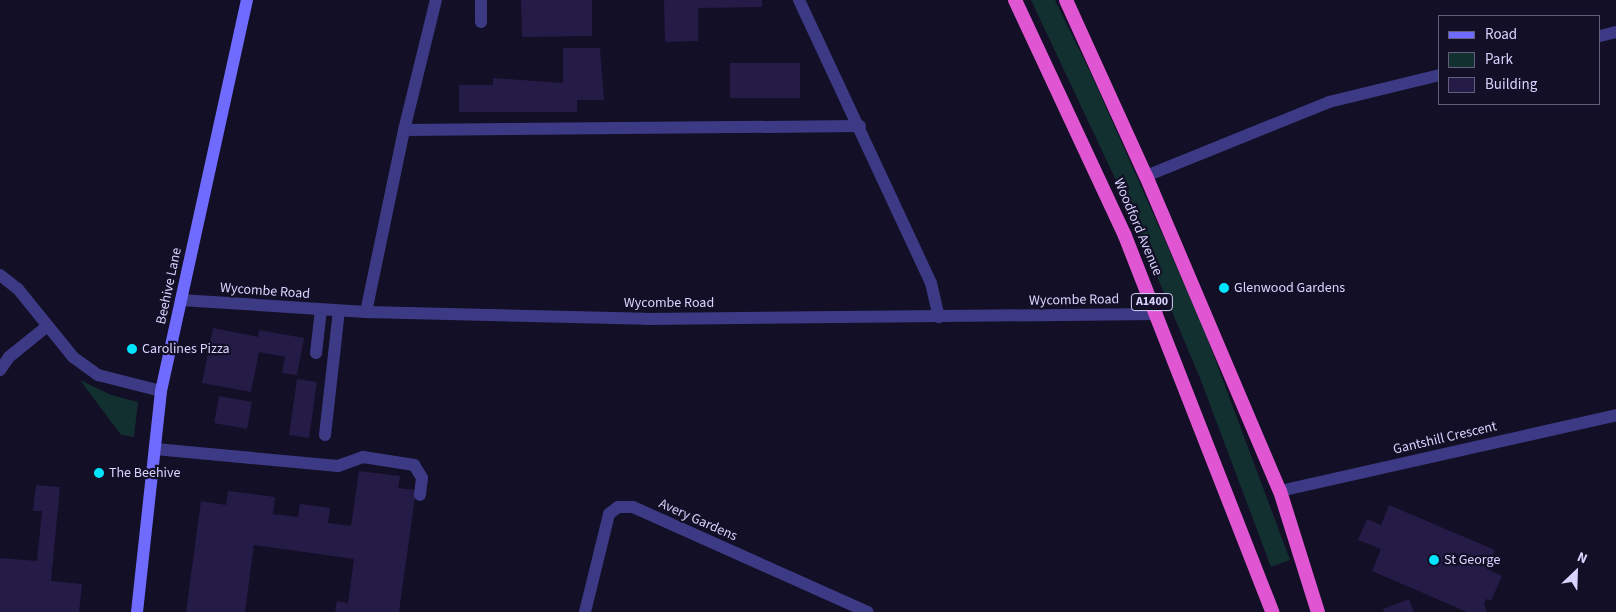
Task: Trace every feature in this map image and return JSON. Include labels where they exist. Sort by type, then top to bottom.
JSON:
[{"type":"highway","name":"Woodford Avenue","points":[[1016,0],[1090,156],[1157,314],[1272,612]]},
{"type":"highway","name":"Woodford Avenue","points":[[1066,0],[1146,176],[1280,491],[1318,612]]},
{"type":"main road","name":"Beehive Lane","points":[[138,612],[161,391],[247,0]]},
{"type":"street","points":[[366,312],[404,130],[436,0]]},
{"type":"street","points":[[481,0],[481,22]]},
{"type":"street","points":[[799,0],[860,126],[931,283],[939,316]]},
{"type":"street","points":[[1601,36],[1616,32]]},
{"type":"street","points":[[1146,176],[1329,102],[1438,75]]},
{"type":"street","points":[[404,130],[860,126]]},
{"type":"street","points":[[0,274],[18,289],[46,327],[73,357],[98,375],[161,391]]},
{"type":"street","name":"Wycombe Road","points":[[181,300],[339,311],[646,318],[1157,314]]},
{"type":"street","points":[[316,353],[321,310]]},
{"type":"street","points":[[325,435],[339,311]]},
{"type":"street","points":[[0,370],[9,357],[46,327]]},
{"type":"street","name":"Gantshill Crescent","points":[[1280,491],[1616,415]]},
{"type":"street","points":[[155,448],[338,466],[363,457],[414,465],[422,478],[420,495]]},
{"type":"street","name":"Avery Gardens","points":[[585,612],[609,514],[618,507],[633,507],[868,612]]},
{"type":"green space","points":[[1031,0],[1055,0],[1094,80],[1202,324],[1290,560],[1271,567],[1200,378],[1121,191]]},
{"type":"green space","points":[[80,380],[111,395],[138,402],[134,437],[121,435]]},
{"type":"building","points":[[521,0],[592,0],[592,36],[522,37]]},
{"type":"building","points":[[664,0],[762,0],[762,7],[698,8],[698,41],[665,42]]},
{"type":"building","points":[[563,48],[600,48],[604,100],[577,100],[577,112],[459,112],[459,85],[493,85],[493,78],[563,83]]},
{"type":"building","points":[[730,63],[800,63],[800,98],[730,98]]},
{"type":"building","points":[[213,328],[258,337],[259,330],[304,338],[297,375],[282,373],[285,357],[259,352],[251,392],[202,383]]},
{"type":"building","points":[[297,379],[317,382],[309,438],[289,435]]},
{"type":"building","points":[[219,396],[252,402],[247,429],[214,423]]},
{"type":"building","points":[[359,471],[400,476],[398,488],[416,490],[399,612],[335,612],[337,601],[348,603],[354,559],[254,545],[245,612],[186,612],[201,501],[226,505],[228,491],[275,497],[273,514],[298,517],[300,504],[330,508],[328,523],[351,526]]},
{"type":"building","points":[[36,485],[60,487],[51,581],[82,584],[79,612],[0,612],[0,558],[37,561],[42,511],[33,511]]},
{"type":"building","name":"St George","points":[[1389,505],[1495,550],[1487,569],[1502,576],[1491,601],[1486,599],[1484,605],[1487,612],[1467,612],[1372,571],[1381,549],[1358,540],[1367,519],[1381,525]]},
{"type":"building","points":[[1409,599],[1414,612],[1384,612],[1383,609]]},
{"type":"place","name":"Glenwood Gardens","points":[[1224,288]]},
{"type":"place","name":"Carolines Pizza","points":[[132,349]]},
{"type":"place","name":"The Beehive","points":[[99,473]]},
{"type":"place","name":"St George","points":[[1434,560]]}]
